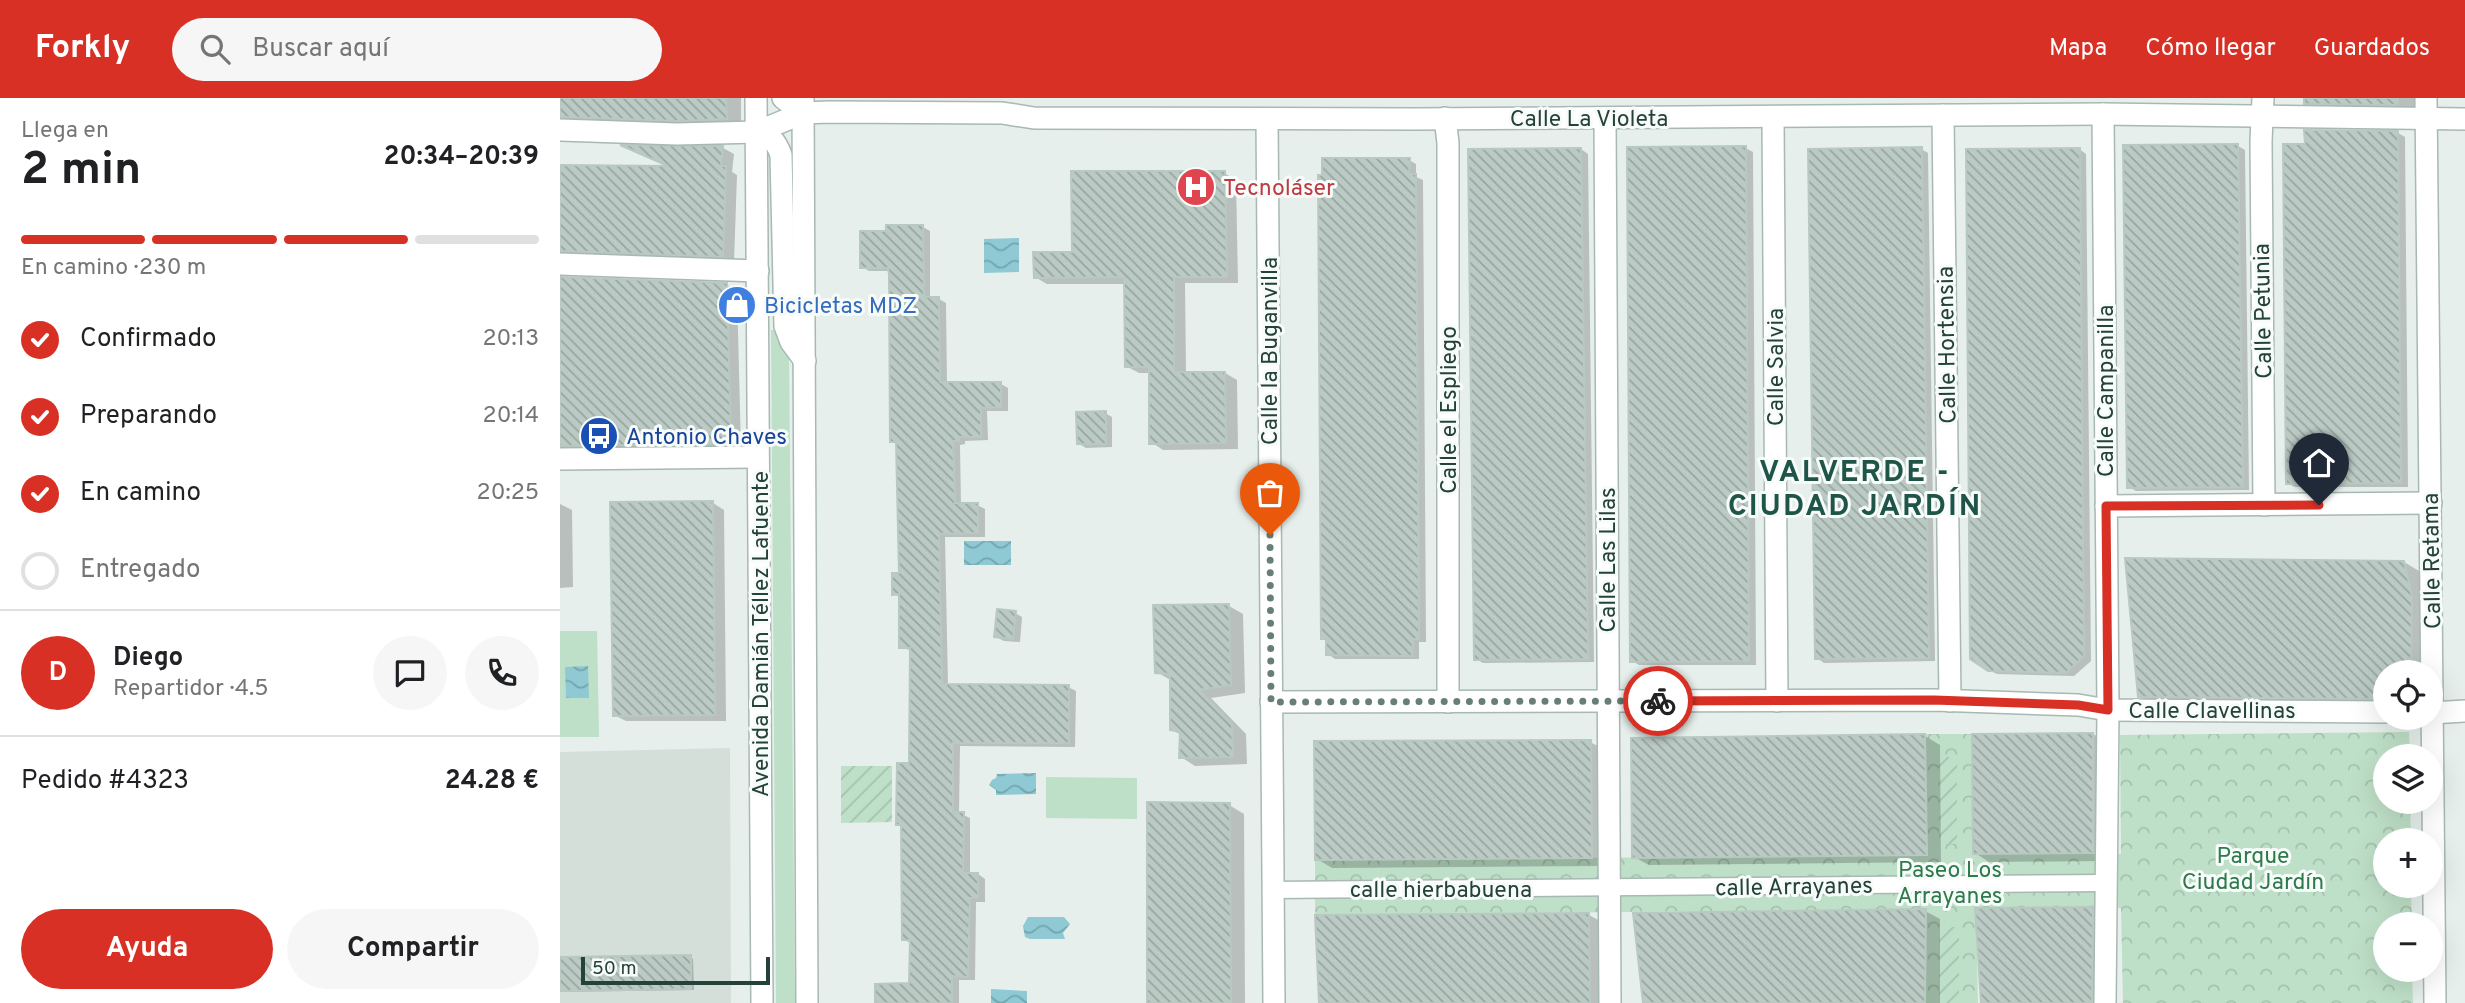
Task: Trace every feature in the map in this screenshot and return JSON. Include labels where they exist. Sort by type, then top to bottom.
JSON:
[{"type":"street","name":"Avenida Damián Téllez Lafuente","points":[[756,98],[762,1003]]},
{"type":"street","points":[[783,98],[803,106]]},
{"type":"street","name":"Calle Retama","points":[[2426,98],[2432,660]]},
{"type":"street","name":"Avenida Damián Téllez Lafuente","points":[[803,106],[807,1003]]},
{"type":"street","name":"Calle La Violeta","points":[[757,132],[803,106],[1002,113],[1034,118],[1943,116],[2262,108],[2426,120],[2465,119]]},
{"type":"street","name":"Calle Petunia","points":[[2262,108],[2264,505]]},
{"type":"street","name":"Calle Campanilla","points":[[2103,114],[2108,710],[2105,1003]]},
{"type":"street","name":"Calle Hortensia","points":[[1943,116],[1950,701]]},
{"type":"street","name":"Calle Salvia","points":[[1773,117],[1777,701]]},
{"type":"street","name":"Calle el Espliego","points":[[1445,118],[1448,143],[1448,702]]},
{"type":"street","name":"Calle Las Lilas","points":[[1605,118],[1610,1003]]},
{"type":"street","name":"Calle la Buganvilla","points":[[1267,119],[1274,1003]]},
{"type":"street","points":[[560,130],[677,134],[757,132],[769,135],[781,155],[785,326],[805,361]]},
{"type":"street","points":[[560,264],[758,271]]},
{"type":"street","points":[[560,459],[758,457]]},
{"type":"street","points":[[2106,506],[2431,503]]},
{"type":"street","name":"Calle Clavellinas","points":[[1271,702],[1950,701],[2078,705],[2108,710],[2373,712]]},
{"type":"street","points":[[2443,712],[2465,711]]},
{"type":"street","name":"Calle Retama","points":[[2432,730],[2435,1003]]},
{"type":"street","name":"calle Arrayanes","points":[[1609,887],[2105,883]]},
{"type":"street","name":"calle hierbabuena","points":[[1273,890],[1609,887]]},
{"type":"shaded area","points":[[730,748],[731,1003],[560,1003],[560,752]]},
{"type":"green space","points":[[771,330],[776,330],[789,354],[795,1003],[776,1003]]},
{"type":"green space","points":[[560,631],[597,631],[599,737],[560,737]]},
{"type":"green space","name":"Parque Ciudad Jardín","points":[[2409,732],[2410,744],[2373,744],[2373,814],[2410,814],[2411,828],[2373,828],[2373,898],[2411,898],[2412,912],[2373,912],[2373,982],[2412,982],[2413,1003],[2123,1003],[2121,908],[1976,908],[1978,1003],[1925,1003],[1925,909],[1315,915],[1315,860],[1926,855],[1925,734],[1972,734],[1973,854],[2121,854],[2120,735]]},
{"type":"green space","points":[[1938,757],[1957,757],[1957,844],[1939,844]]},
{"type":"green space","points":[[841,766],[892,766],[892,822],[841,823]]},
{"type":"green space","points":[[1046,777],[1137,778],[1137,819],[1046,818]]},
{"type":"green space","points":[[1939,927],[1959,927],[1959,1003],[1939,1003]]},
{"type":"water","points":[[1019,238],[1019,272],[984,273],[984,239]]},
{"type":"water","points":[[964,541],[1011,541],[1011,565],[964,565]]},
{"type":"water","points":[[588,666],[589,698],[566,698],[565,667]]},
{"type":"water","points":[[1036,773],[1036,794],[996,795],[996,790],[989,785],[997,774]]},
{"type":"water","points":[[1028,917],[1064,917],[1070,924],[1063,933],[1065,939],[1025,937],[1023,926]]},
{"type":"water","points":[[991,989],[1027,991],[1027,1003],[991,1003]]},
{"type":"building","points":[[560,98],[726,98],[727,119],[677,121],[560,117]]},
{"type":"building","points":[[2304,98],[2398,98],[2398,105],[2304,104]]},
{"type":"building","points":[[2304,130],[2398,131],[2401,483],[2286,484],[2283,144],[2305,144]]},
{"type":"building","points":[[2238,144],[2243,487],[2127,488],[2123,145]]},
{"type":"building","points":[[620,145],[723,146],[721,166],[726,166],[723,257],[560,251],[560,165],[668,166]]},
{"type":"building","points":[[1746,146],[1749,661],[1630,662],[1627,147]]},
{"type":"building","points":[[1922,147],[1929,658],[1815,659],[1808,149]]},
{"type":"building","points":[[1581,148],[1588,659],[1474,660],[1468,149]]},
{"type":"building","points":[[2080,148],[2084,656],[2066,673],[1988,671],[1970,659],[1966,149]]},
{"type":"building","points":[[1322,158],[1410,158],[1409,174],[1416,174],[1419,639],[1413,639],[1412,656],[1326,655],[1326,639],[1321,639],[1318,175],[1322,175]]},
{"type":"building","points":[[1071,171],[1225,171],[1227,277],[1174,277],[1174,372],[1225,372],[1226,443],[1149,444],[1149,367],[1125,367],[1124,277],[1034,278],[1033,252],[1072,252]]},
{"type":"building","points":[[886,225],[923,225],[924,297],[939,297],[940,382],[1001,382],[1001,407],[981,408],[981,437],[959,437],[959,441],[953,441],[955,503],[978,503],[978,533],[939,534],[942,684],[1069,685],[1069,743],[953,743],[953,812],[964,812],[963,873],[978,873],[978,898],[970,898],[968,977],[952,976],[952,1003],[875,1003],[875,984],[909,983],[910,940],[902,940],[901,825],[896,825],[897,763],[909,763],[910,648],[899,648],[899,594],[892,595],[892,573],[899,573],[896,442],[890,442],[889,274],[888,268],[860,268],[860,231],[886,231]]},
{"type":"building","points":[[560,277],[727,283],[731,444],[560,446]]},
{"type":"building","points":[[1106,411],[1106,444],[1077,444],[1076,412]]},
{"type":"building","points":[[713,501],[715,715],[613,716],[610,502]]},
{"type":"building","points":[[2125,558],[2404,561],[2412,597],[2411,660],[2373,660],[2373,699],[2138,697]]},
{"type":"building","points":[[1229,604],[1231,685],[1199,690],[1232,724],[1233,757],[1179,758],[1180,732],[1170,730],[1170,674],[1155,673],[1153,605]]},
{"type":"building","points":[[997,609],[1016,611],[1013,639],[994,637]]},
{"type":"building","points":[[2093,733],[2093,853],[1973,854],[1972,734]]},
{"type":"building","points":[[1925,734],[1927,855],[1632,858],[1631,738]]},
{"type":"building","points":[[1591,740],[1592,858],[1315,860],[1314,741]]},
{"type":"building","points":[[1147,802],[1230,803],[1231,1003],[1147,1003]]},
{"type":"building","points":[[2093,907],[2092,1003],[1981,1003],[1975,908]]},
{"type":"building","points":[[1926,909],[1925,1003],[1643,1003],[1633,913]]},
{"type":"building","points":[[1589,913],[1590,1003],[1319,1003],[1315,915]]},
{"type":"building","points":[[691,955],[691,989],[560,991],[560,957]]},
{"type":"way so far","points":[[1270,535],[1271,702],[1658,701]]},
{"type":"place","name":"Tecnoláser","points":[[1196,187]]},
{"type":"place","name":"Bicicletas MDZ","points":[[737,305]]},
{"type":"place","name":"Antonio Chaves","points":[[599,436]]},
{"type":"district","name":"VALVERDE - CIUDAD JARDÍN","points":[[1855,488]]},
{"type":"route","points":[[1658,701],[1934,700],[2078,705],[2108,710],[2106,506],[2319,505]]},
{"type":"park label","name":"Paseo Los Arrayanes","points":[[1950,882]]}]
